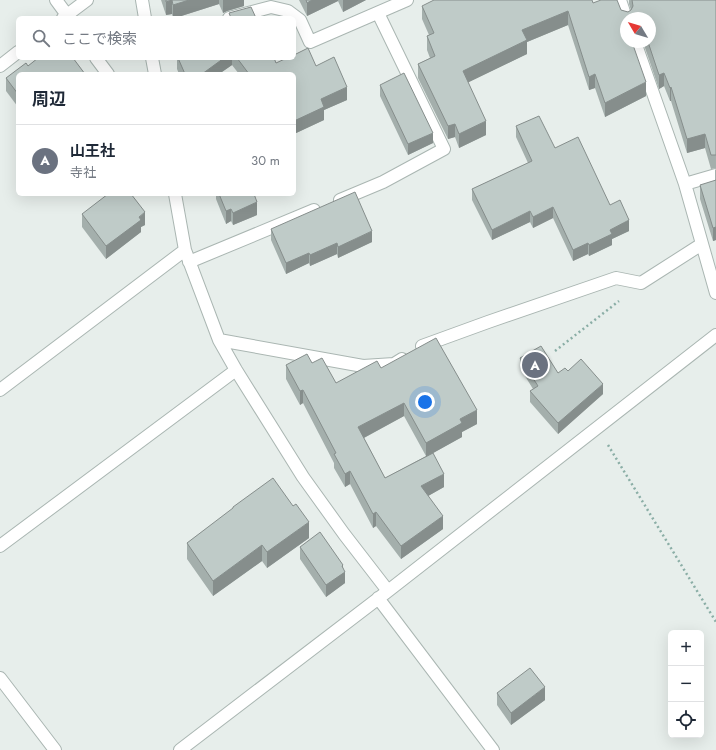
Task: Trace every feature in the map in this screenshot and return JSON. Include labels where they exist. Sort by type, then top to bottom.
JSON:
[{"type":"street","points":[[56,0],[65,16]]},
{"type":"street","points":[[67,16],[87,0]]},
{"type":"street","points":[[142,0],[145,16]]},
{"type":"street","points":[[296,17],[300,20],[310,42],[407,0]]},
{"type":"street","points":[[620,0],[624,12]]},
{"type":"street","points":[[237,16],[271,7],[288,11],[295,16]]},
{"type":"street","points":[[189,262],[383,182],[444,149],[378,12]]},
{"type":"street","points":[[637,48],[685,184],[716,293]]},
{"type":"street","points":[[0,66],[16,54]]},
{"type":"street","points":[[98,60],[106,72]]},
{"type":"street","points":[[152,60],[155,72]]},
{"type":"street","points":[[685,184],[716,175]]},
{"type":"street","points":[[175,196],[185,250],[219,340],[303,477],[344,534],[388,591]]},
{"type":"street","points":[[219,340],[363,366],[394,364],[422,346],[616,278],[641,283],[702,244]]},
{"type":"street","points":[[0,390],[185,250]]},
{"type":"street","points":[[180,750],[388,591],[716,335]]},
{"type":"street","points":[[0,546],[236,370]]},
{"type":"street","points":[[378,598],[492,750]]},
{"type":"street","points":[[0,678],[55,750]]},
{"type":"path","points":[[555,351],[641,283]]},
{"type":"path","points":[[597,427],[716,622]]},
{"type":"building","points":[[172,0],[189,0],[173,5]]},
{"type":"building","points":[[434,0],[592,0],[593,3],[601,0],[617,0],[621,10],[628,12],[620,12],[620,48],[634,48],[646,82],[605,103],[595,74],[589,77],[568,11],[522,30],[527,40],[463,71],[486,121],[459,134],[455,124],[448,126],[418,64],[435,56],[427,36],[434,33],[422,6]]},
{"type":"building","points":[[632,0],[716,0],[716,155],[711,155],[705,134],[687,139],[671,87],[670,88],[664,73],[659,75],[650,48],[656,48],[656,12],[628,12],[633,6]]},
{"type":"building","points":[[251,7],[255,16],[230,16],[229,13]]},
{"type":"building","points":[[308,48],[316,66],[334,57],[347,87],[321,99],[324,107],[296,120],[296,72],[248,72],[238,60],[275,60],[276,63],[283,60],[296,60],[296,54]]},
{"type":"building","points":[[36,60],[74,60],[84,72],[16,72],[16,91],[6,78],[26,63],[28,66]]},
{"type":"building","points":[[179,60],[221,60],[205,72],[184,72]]},
{"type":"building","points":[[404,73],[433,133],[408,144],[380,85]]},
{"type":"building","points":[[539,116],[555,148],[578,137],[610,205],[620,200],[629,220],[610,230],[612,234],[589,245],[588,243],[573,250],[553,207],[533,217],[530,211],[492,230],[472,189],[532,161],[516,126]]},
{"type":"building","points":[[716,180],[716,227],[713,228],[700,185]]},
{"type":"building","points":[[355,192],[372,231],[338,247],[337,243],[310,255],[309,253],[286,263],[271,229]]},
{"type":"building","points":[[105,196],[133,196],[145,212],[139,217],[141,220],[106,246],[82,214]]},
{"type":"building","points":[[220,196],[255,196],[257,202],[233,213],[231,209],[226,211]]},
{"type":"building","points":[[436,338],[477,410],[460,419],[462,423],[426,443],[404,403],[358,427],[385,478],[433,453],[444,474],[421,486],[443,516],[401,546],[376,512],[373,514],[350,471],[345,474],[334,454],[336,453],[303,390],[300,391],[286,365],[307,354],[312,363],[322,358],[336,383],[377,361],[381,368]]},
{"type":"building","points":[[541,346],[558,373],[565,368],[568,371],[581,359],[603,384],[558,423],[530,391],[538,386],[520,358]]},
{"type":"building","points":[[273,478],[293,506],[296,504],[309,522],[267,552],[262,545],[213,581],[187,543]]},
{"type":"building","points":[[320,532],[343,565],[342,566],[345,572],[326,585],[300,547]]},
{"type":"building","points":[[530,668],[545,687],[511,713],[497,693]]},
{"type":"place","name":"山王社","points":[[535,365]]}]
